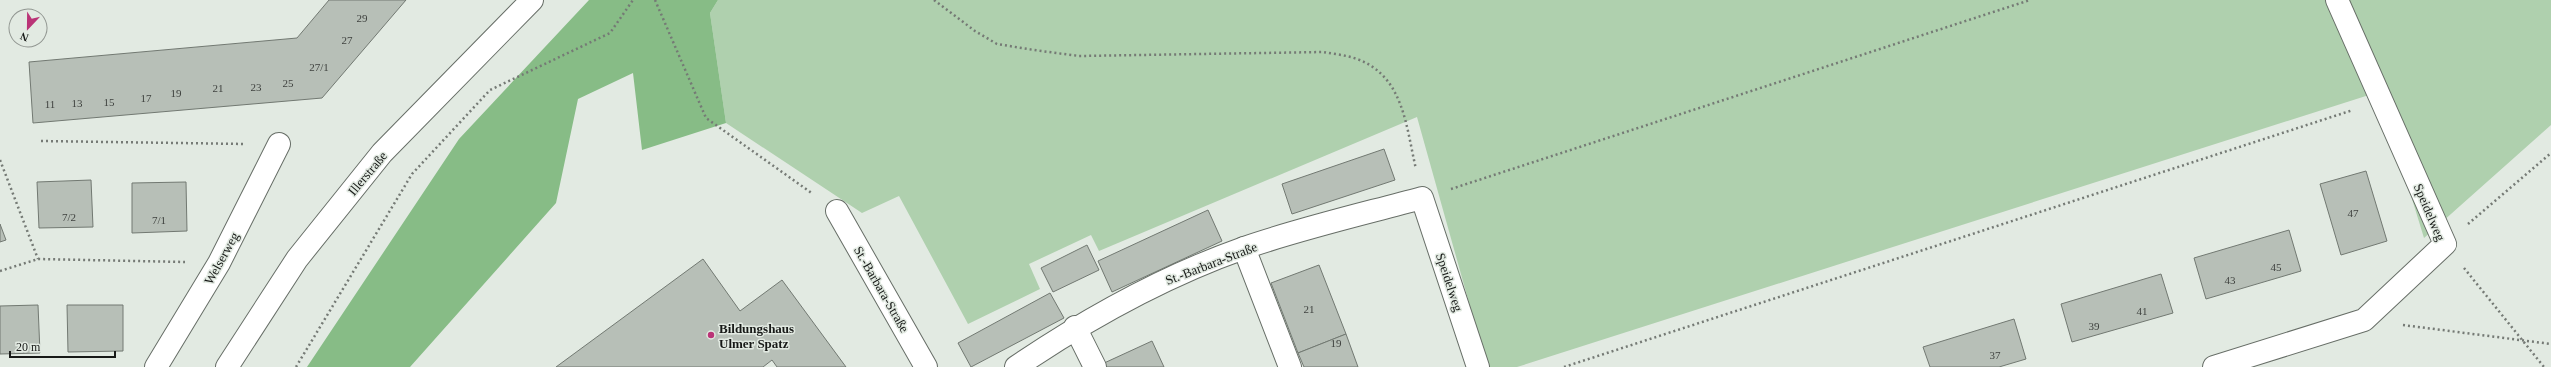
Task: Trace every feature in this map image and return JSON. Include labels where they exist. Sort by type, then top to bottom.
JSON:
[{"type":"street","name":"Illerstraße","points":[[227,367],[297,259],[382,153],[532,0]]},
{"type":"street","name":"Speidelweg","points":[[2214,367],[2364,320],[2445,244],[2337,0]]},
{"type":"street","name":"Welserweg","points":[[156,367],[219,263],[279,144]]},
{"type":"street","name":"St.-Barbara-Straße","points":[[1016,367],[1075,327],[1152,286],[1244,248],[1422,198]]},
{"type":"street","name":"Speidelweg","points":[[1422,198],[1478,367]]},
{"type":"street","name":"St.-Barbara-Straße","points":[[837,211],[926,367]]},
{"type":"street","points":[[1244,248],[1290,367]]},
{"type":"street","points":[[1075,327],[1095,367]]},
{"type":"path","points":[[296,367],[412,174],[490,90],[610,33],[633,0]]},
{"type":"path","points":[[655,0],[706,118],[837,211]]},
{"type":"path","points":[[934,0],[975,31],[997,44],[1034,50],[1079,56],[1323,52],[1357,59],[1387,78],[1399,98],[1422,198],[2030,0]]},
{"type":"path","points":[[1564,367],[2382,101]]},
{"type":"path","points":[[41,141],[279,144]]},
{"type":"path","points":[[2544,367],[2445,244],[2551,153]]},
{"type":"path","points":[[0,160],[38,259]]},
{"type":"path","points":[[0,271],[38,259],[219,263]]},
{"type":"path","points":[[2364,320],[2551,344]]},
{"type":"green space","points":[[589,0],[718,0],[710,13],[726,123],[642,150],[633,73],[578,99],[556,203],[410,367],[307,367],[459,139]]},
{"type":"green space","points":[[718,0],[2551,0],[2551,125],[2424,238],[2382,101],[2369,95],[1517,367],[1487,367],[1417,117],[1099,251],[1091,235],[1029,264],[1040,289],[968,324],[899,196],[862,213],[726,123],[710,13]]},
{"type":"building","points":[[329,0],[406,0],[322,98],[33,123],[29,62],[297,38]]},
{"type":"building","points":[[1384,149],[1395,180],[1292,214],[1282,184]]},
{"type":"building","points":[[2366,171],[2387,241],[2341,255],[2320,184]]},
{"type":"building","points":[[91,180],[93,227],[39,228],[37,182]]},
{"type":"building","points":[[186,182],[187,231],[132,233],[132,183]]},
{"type":"building","points":[[1208,210],[1222,241],[1112,292],[1098,261]]},
{"type":"building","points":[[0,224],[6,240],[0,242]]},
{"type":"building","points":[[2289,230],[2301,271],[2206,299],[2194,258]]},
{"type":"building","points":[[1087,245],[1099,270],[1053,292],[1041,268]]},
{"type":"building","name":"Bildungshaus Ulmer Spatz","points":[[703,259],[740,311],[782,280],[846,367],[777,367],[772,360],[763,367],[556,367]]},
{"type":"building","points":[[1319,265],[1346,334],[1298,353],[1271,283]]},
{"type":"building","points":[[2161,274],[2173,313],[2072,342],[2061,304]]},
{"type":"building","points":[[1050,293],[1064,318],[971,367],[958,343]]},
{"type":"building","points":[[38,305],[40,353],[0,354],[0,306]]},
{"type":"building","points":[[67,305],[123,305],[123,351],[68,352]]},
{"type":"building","points":[[2014,319],[2026,359],[1999,367],[1930,367],[1923,347]]},
{"type":"building","points":[[1346,334],[1358,367],[1304,367],[1298,353]]},
{"type":"building","points":[[1152,341],[1164,367],[1104,367],[1102,364]]},
{"type":"place","name":"Bildungshaus Ulmer Spatz","points":[[711,335]]}]
